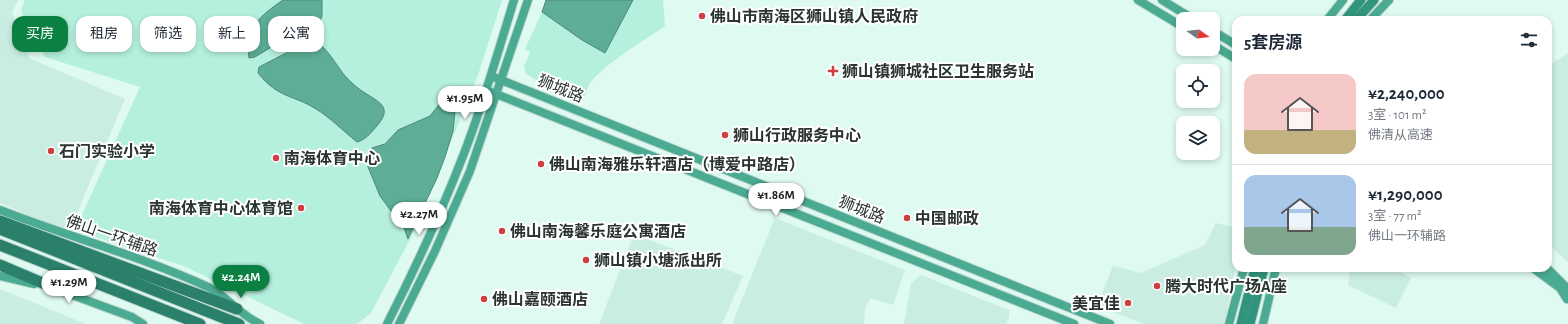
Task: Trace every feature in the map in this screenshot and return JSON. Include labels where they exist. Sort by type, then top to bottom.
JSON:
[{"type":"highway","points":[[0,221],[237,309]]},
{"type":"highway","points":[[0,229],[239,324]]},
{"type":"highway","points":[[0,245],[200,324]]},
{"type":"highway","points":[[0,265],[52,287]]},
{"type":"main road","points":[[387,324],[425,246],[463,156],[491,76],[514,0]]},
{"type":"main road","points":[[399,324],[435,251],[470,171],[528,0]]},
{"type":"main road","points":[[1138,0],[1176,23]]},
{"type":"main road","points":[[1162,0],[1182,12]]},
{"type":"main road","points":[[1330,16],[1343,0]]},
{"type":"main road","points":[[1347,16],[1361,0]]},
{"type":"main road","points":[[1360,16],[1374,0]]},
{"type":"main road","points":[[1374,16],[1389,0]]},
{"type":"main road","points":[[1220,35],[1232,43]]},
{"type":"main road","points":[[1220,49],[1232,57]]},
{"type":"main road","name":"狮城路","points":[[491,76],[1110,324]]},
{"type":"main road","name":"狮城路","points":[[486,90],[1074,324]]},
{"type":"main road","name":"佛山一环辅路","points":[[0,210],[114,251],[159,265],[213,289],[237,309],[259,324]]},
{"type":"main road","points":[[1229,324],[1243,272]]},
{"type":"main road","points":[[1241,324],[1254,272]]},
{"type":"main road","points":[[1250,324],[1263,272]]},
{"type":"main road","points":[[1263,324],[1275,272]]},
{"type":"main road","points":[[1538,272],[1560,288],[1567,299],[1566,288],[1551,272]]},
{"type":"main road","points":[[0,276],[52,287],[150,324]]},
{"type":"main road","points":[[132,317],[143,324]]},
{"type":"shaded area","name":"石门实验小学","points":[[0,0],[18,0],[12,13],[12,52],[27,52],[29,58],[125,99],[69,232],[0,203]]},
{"type":"shaded area","name":"南海体育中心","points":[[25,0],[502,0],[479,72],[416,228],[371,313],[357,324],[304,324],[186,267],[75,230],[140,87],[45,57],[42,52],[68,52],[68,16],[24,16],[21,10]]},
{"type":"shaded area","points":[[283,0],[322,0],[322,16],[268,16],[268,49],[255,57],[249,58],[248,52],[260,52],[260,18]]},
{"type":"shaded area","points":[[546,0],[633,0],[605,53],[582,40],[542,12]]},
{"type":"shaded area","points":[[633,0],[663,0],[665,26],[625,53],[596,76],[590,83],[584,98],[540,82],[526,74],[524,66],[530,52],[525,49],[542,12],[582,40],[605,52]]},
{"type":"shaded area","points":[[324,48],[346,77],[360,90],[380,103],[383,107],[384,115],[370,134],[357,142],[332,120],[316,109],[279,92],[258,73],[259,67],[288,52],[324,52]]},
{"type":"shaded area","points":[[1568,53],[1568,262],[1552,248],[1552,63]]},
{"type":"shaded area","points":[[454,92],[458,92],[460,95],[455,111],[453,131],[445,157],[437,178],[408,239],[402,222],[394,215],[380,196],[368,167],[368,155],[372,148],[385,144],[398,130],[430,116],[445,97]]},
{"type":"shaded area","points":[[775,218],[905,270],[893,305],[870,298],[865,308],[864,324],[732,324]]},
{"type":"shaded area","points":[[1216,223],[1232,227],[1232,272],[1234,272],[1225,324],[1144,324],[1097,306],[1113,266],[1141,273],[1205,245]]},
{"type":"shaded area","points":[[634,234],[743,276],[722,324],[599,324]]},
{"type":"shaded area","points":[[1350,272],[1400,272],[1411,278],[1396,308],[1348,285]]},
{"type":"shaded area","points":[[921,275],[1009,310],[1009,317],[1006,324],[904,324],[911,283]]},
{"type":"shaded area","points":[[0,289],[86,324],[0,324]]},
{"type":"place","name":"佛山市南海区狮山镇人民政府","points":[[702,16]]},
{"type":"place","name":"狮山镇狮城社区卫生服务站","points":[[833,71]]},
{"type":"place","name":"狮山行政服务中心","points":[[725,135]]},
{"type":"place","name":"石门实验小学","points":[[51,151]]},
{"type":"place","name":"南海体育中心","points":[[276,158]]},
{"type":"place","name":"佛山南海雅乐轩酒店（博爱中路店）","points":[[541,164]]},
{"type":"place","name":"南海体育中心体育馆","points":[[301,208]]},
{"type":"place","name":"中国邮政","points":[[907,218]]},
{"type":"place","name":"佛山南海馨乐庭公寓酒店","points":[[502,231]]},
{"type":"place","name":"狮山镇小塘派出所","points":[[586,260]]},
{"type":"place","name":"腾大时代广场A座","points":[[1157,286]]},
{"type":"place","name":"佛山嘉颐酒店","points":[[484,299]]},
{"type":"place","name":"美宜佳","points":[[1128,303]]}]
